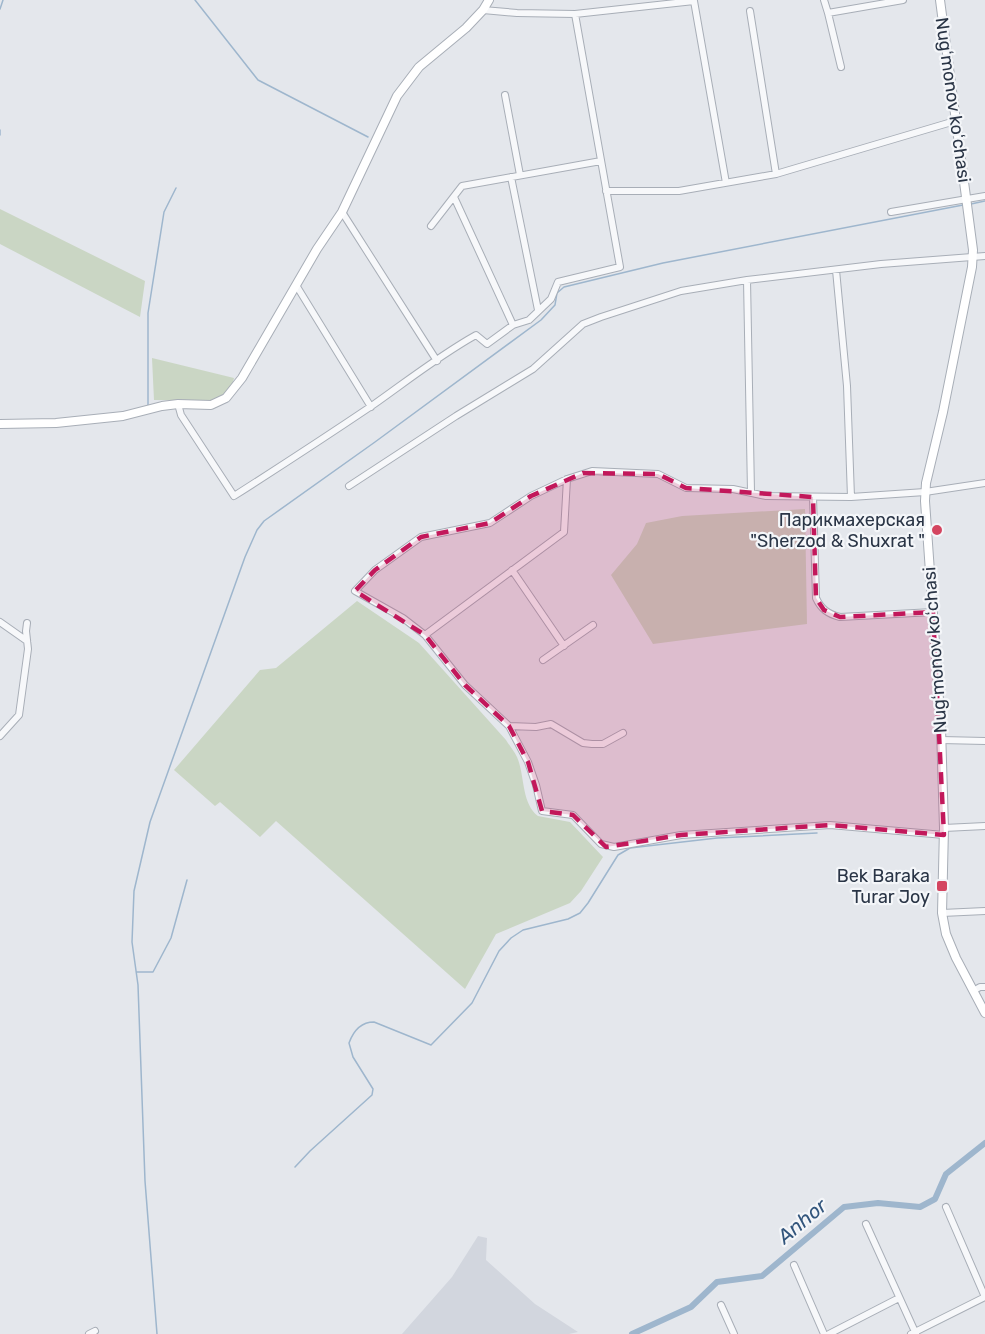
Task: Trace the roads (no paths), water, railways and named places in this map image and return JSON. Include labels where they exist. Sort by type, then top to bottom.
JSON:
[{"type":"main road","points":[[0,424],[56,423],[112,417],[178,404],[211,405],[231,394],[342,212],[391,107],[404,86],[419,67],[466,28],[489,0]]},
{"type":"main road","name":"Nugʻmonov koʻchasi","points":[[940,0],[969,210],[972,257],[943,412],[925,492],[941,740],[944,831],[942,913],[952,950],[985,1013]]},
{"type":"street","points":[[824,0],[841,67]]},
{"type":"street","points":[[828,13],[903,0]]},
{"type":"street","points":[[483,10],[575,14],[694,1],[726,183]]},
{"type":"street","points":[[750,11],[776,174]]},
{"type":"street","points":[[178,404],[181,415],[234,496],[370,407],[448,351],[476,335],[487,344],[513,325],[529,320],[551,299],[558,282],[620,267],[575,14]]},
{"type":"street","points":[[505,95],[520,175]]},
{"type":"street","points":[[606,191],[679,191],[776,174],[955,121]]},
{"type":"street","points":[[431,226],[462,186],[601,161]]},
{"type":"street","points":[[511,177],[538,310]]},
{"type":"street","points":[[891,212],[985,196]]},
{"type":"street","points":[[454,197],[513,325]]},
{"type":"street","points":[[342,212],[437,361]]},
{"type":"street","points":[[349,486],[533,369],[583,324],[681,291],[747,280],[881,264],[985,256]]},
{"type":"street","points":[[836,270],[847,386],[851,497]]},
{"type":"street","points":[[747,280],[751,492]]},
{"type":"street","points":[[296,285],[370,407]]},
{"type":"street","points":[[985,483],[925,492],[851,497],[766,496],[733,489],[686,488],[657,474],[601,471],[583,473],[531,496],[490,523],[421,537],[375,570],[355,591],[403,618],[425,634],[465,685],[509,726],[537,785],[542,811],[573,815],[596,840],[606,847],[622,847],[681,835],[830,825],[944,831],[985,826]]},
{"type":"street","points":[[425,634],[564,532],[567,479]]},
{"type":"street","points":[[813,497],[816,598],[824,610],[840,617],[933,612]]},
{"type":"street","points":[[512,570],[564,646]]},
{"type":"street","points":[[0,622],[27,641]]},
{"type":"street","points":[[0,736],[19,715],[28,649],[27,623]]},
{"type":"street","points":[[543,660],[593,625]]},
{"type":"street","points":[[509,726],[536,727],[551,724],[583,743],[592,744],[603,744],[623,733]]},
{"type":"street","points":[[941,740],[985,741]]},
{"type":"street","points":[[942,913],[985,911]]},
{"type":"street","points":[[973,991],[985,987]]},
{"type":"street","points":[[866,1224],[914,1333],[985,1297],[946,1207]]},
{"type":"street","points":[[794,1265],[824,1334]]},
{"type":"street","points":[[829,1334],[899,1298]]},
{"type":"street","points":[[721,1305],[734,1334]]},
{"type":"waterway","points":[[0,9],[3,0]]},
{"type":"waterway","points":[[195,0],[258,80],[368,137]]},
{"type":"waterway","points":[[0,130],[0,135]]},
{"type":"waterway","points":[[148,405],[148,313],[164,212],[176,188]]},
{"type":"waterway","points":[[971,204],[985,201]]},
{"type":"waterway","points":[[157,1334],[145,1181],[138,985],[132,942],[134,891],[150,822],[245,557],[257,530],[264,521],[541,320],[555,305],[557,293],[564,287],[663,263],[963,205]]},
{"type":"waterway","points":[[295,1167],[372,1095],[373,1089],[353,1057],[349,1043],[358,1028],[374,1022],[431,1045],[472,1003],[499,951],[511,938],[523,930],[568,919],[580,913],[618,855],[630,848],[717,838],[817,833]]},
{"type":"waterway","points":[[136,972],[153,972],[171,938],[187,880]]},
{"type":"waterway","name":"Anhor","points":[[632,1334],[691,1307],[717,1282],[762,1276],[844,1207],[878,1203],[920,1207],[935,1199],[946,1174],[985,1143]]},
{"type":"place","name":"Парикмахерская \"Sherzod & Shuxrat \"","points":[[937,530]]},
{"type":"place","name":"Bek Baraka Turar Joy","points":[[942,886]]}]
